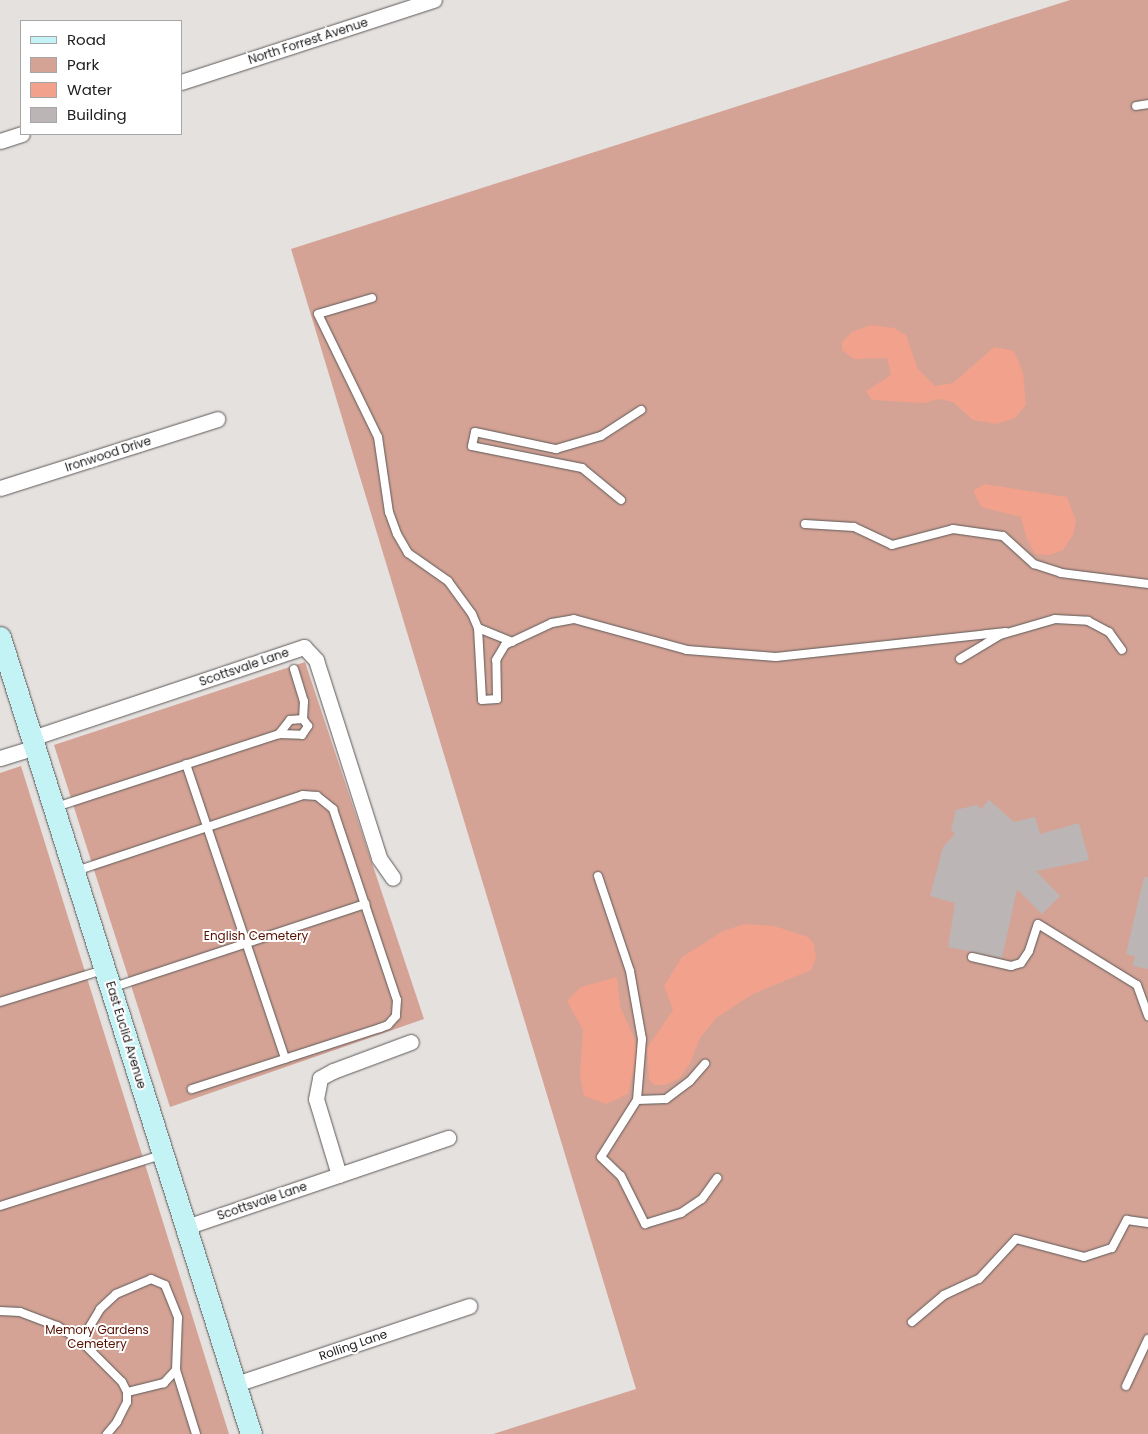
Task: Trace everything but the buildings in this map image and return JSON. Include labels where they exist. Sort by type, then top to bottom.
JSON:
[{"type":"main road","name":"East Euclid Avenue","points":[[0,637],[252,1434]]},
{"type":"street","name":"North Forrest Avenue","points":[[182,82],[434,0]]},
{"type":"street","points":[[0,141],[20,135]]},
{"type":"street","name":"Ironwood Drive","points":[[0,488],[217,419]]},
{"type":"street","name":"Scottsvale Lane","points":[[33,742],[304,647],[316,660],[378,858],[393,878]]},
{"type":"street","points":[[0,758],[33,742]]},
{"type":"street","points":[[339,1175],[316,1099],[320,1078],[333,1070],[411,1042]]},
{"type":"street","name":"Scottsvale Lane","points":[[186,1227],[448,1138]]},
{"type":"street","name":"Rolling Lane","points":[[236,1384],[469,1306]]},
{"type":"lane","points":[[1136,106],[1148,104]]},
{"type":"lane","points":[[372,298],[318,314],[378,437],[389,512],[397,534],[408,553],[448,581],[462,598],[478,628],[482,700],[497,699],[496,660],[506,645],[552,623],[574,619],[687,650],[776,657],[1006,632],[1055,619],[1088,621],[1110,632],[1122,650]]},
{"type":"lane","points":[[621,500],[582,468],[472,446],[475,432],[556,449],[601,436],[641,410]]},
{"type":"lane","points":[[805,524],[854,527],[892,545],[953,529],[994,534],[1002,536],[1034,564],[1052,570],[1148,584]]},
{"type":"lane","points":[[478,628],[512,642]]},
{"type":"lane","points":[[960,659],[1006,632]]},
{"type":"lane","points":[[54,808],[279,734],[302,735],[308,726],[303,719],[304,701],[294,669]]},
{"type":"lane","points":[[279,734],[290,720],[303,719]]},
{"type":"lane","points":[[186,764],[285,1059]]},
{"type":"lane","points":[[74,871],[304,795],[318,796],[334,809],[397,1000],[396,1016],[388,1025],[192,1089]]},
{"type":"lane","points":[[598,876],[630,971],[642,1039],[637,1100],[601,1157],[621,1176],[645,1224],[681,1213],[702,1199],[717,1178]]},
{"type":"lane","points":[[0,1002],[108,978],[246,943],[365,904]]},
{"type":"lane","points":[[972,957],[1011,966],[1021,963],[1029,951],[1038,924],[1137,985],[1148,1016]]},
{"type":"lane","points":[[637,1100],[666,1099],[690,1081],[705,1064]]},
{"type":"lane","points":[[0,1206],[163,1155]]},
{"type":"lane","points":[[912,1322],[944,1295],[979,1280],[1016,1240],[1084,1257],[1112,1248],[1127,1220],[1148,1223]]},
{"type":"lane","points":[[81,1341],[107,1301],[143,1280],[157,1279],[170,1293],[178,1318],[176,1370],[196,1434]]},
{"type":"lane","points":[[0,1311],[36,1316],[81,1341],[100,1358],[127,1392],[123,1412],[112,1432]]},
{"type":"lane","points":[[1126,1386],[1148,1339]]},
{"type":"lane","points":[[127,1392],[164,1383],[176,1370]]},
{"type":"green space","points":[[1070,0],[1148,0],[1148,1434],[493,1434],[636,1389],[291,249]]},
{"type":"green space","name":"English Cemetery","points":[[305,662],[424,1019],[170,1107],[54,745]]},
{"type":"green space","name":"Memory Gardens Cemetery","points":[[21,766],[229,1434],[0,1434],[0,773]]},
{"type":"water","points":[[871,325],[894,328],[906,335],[918,369],[935,386],[953,383],[994,347],[1014,351],[1023,372],[1026,405],[1015,418],[996,424],[973,420],[953,402],[939,399],[924,403],[872,400],[866,391],[891,375],[887,358],[854,359],[842,350],[842,342],[852,332]]},
{"type":"water","points":[[984,484],[1067,497],[1076,521],[1073,535],[1063,550],[1050,555],[1035,554],[1026,537],[1021,517],[981,507],[973,491]]},
{"type":"water","points":[[744,924],[774,926],[808,937],[814,944],[816,959],[811,970],[753,994],[716,1018],[700,1038],[690,1063],[680,1078],[665,1085],[654,1085],[649,1079],[647,1048],[673,1010],[664,986],[682,957],[723,931]]},
{"type":"water","points":[[617,977],[620,1006],[634,1038],[637,1055],[628,1094],[606,1104],[584,1096],[580,1075],[583,1030],[567,1001],[581,987]]}]
